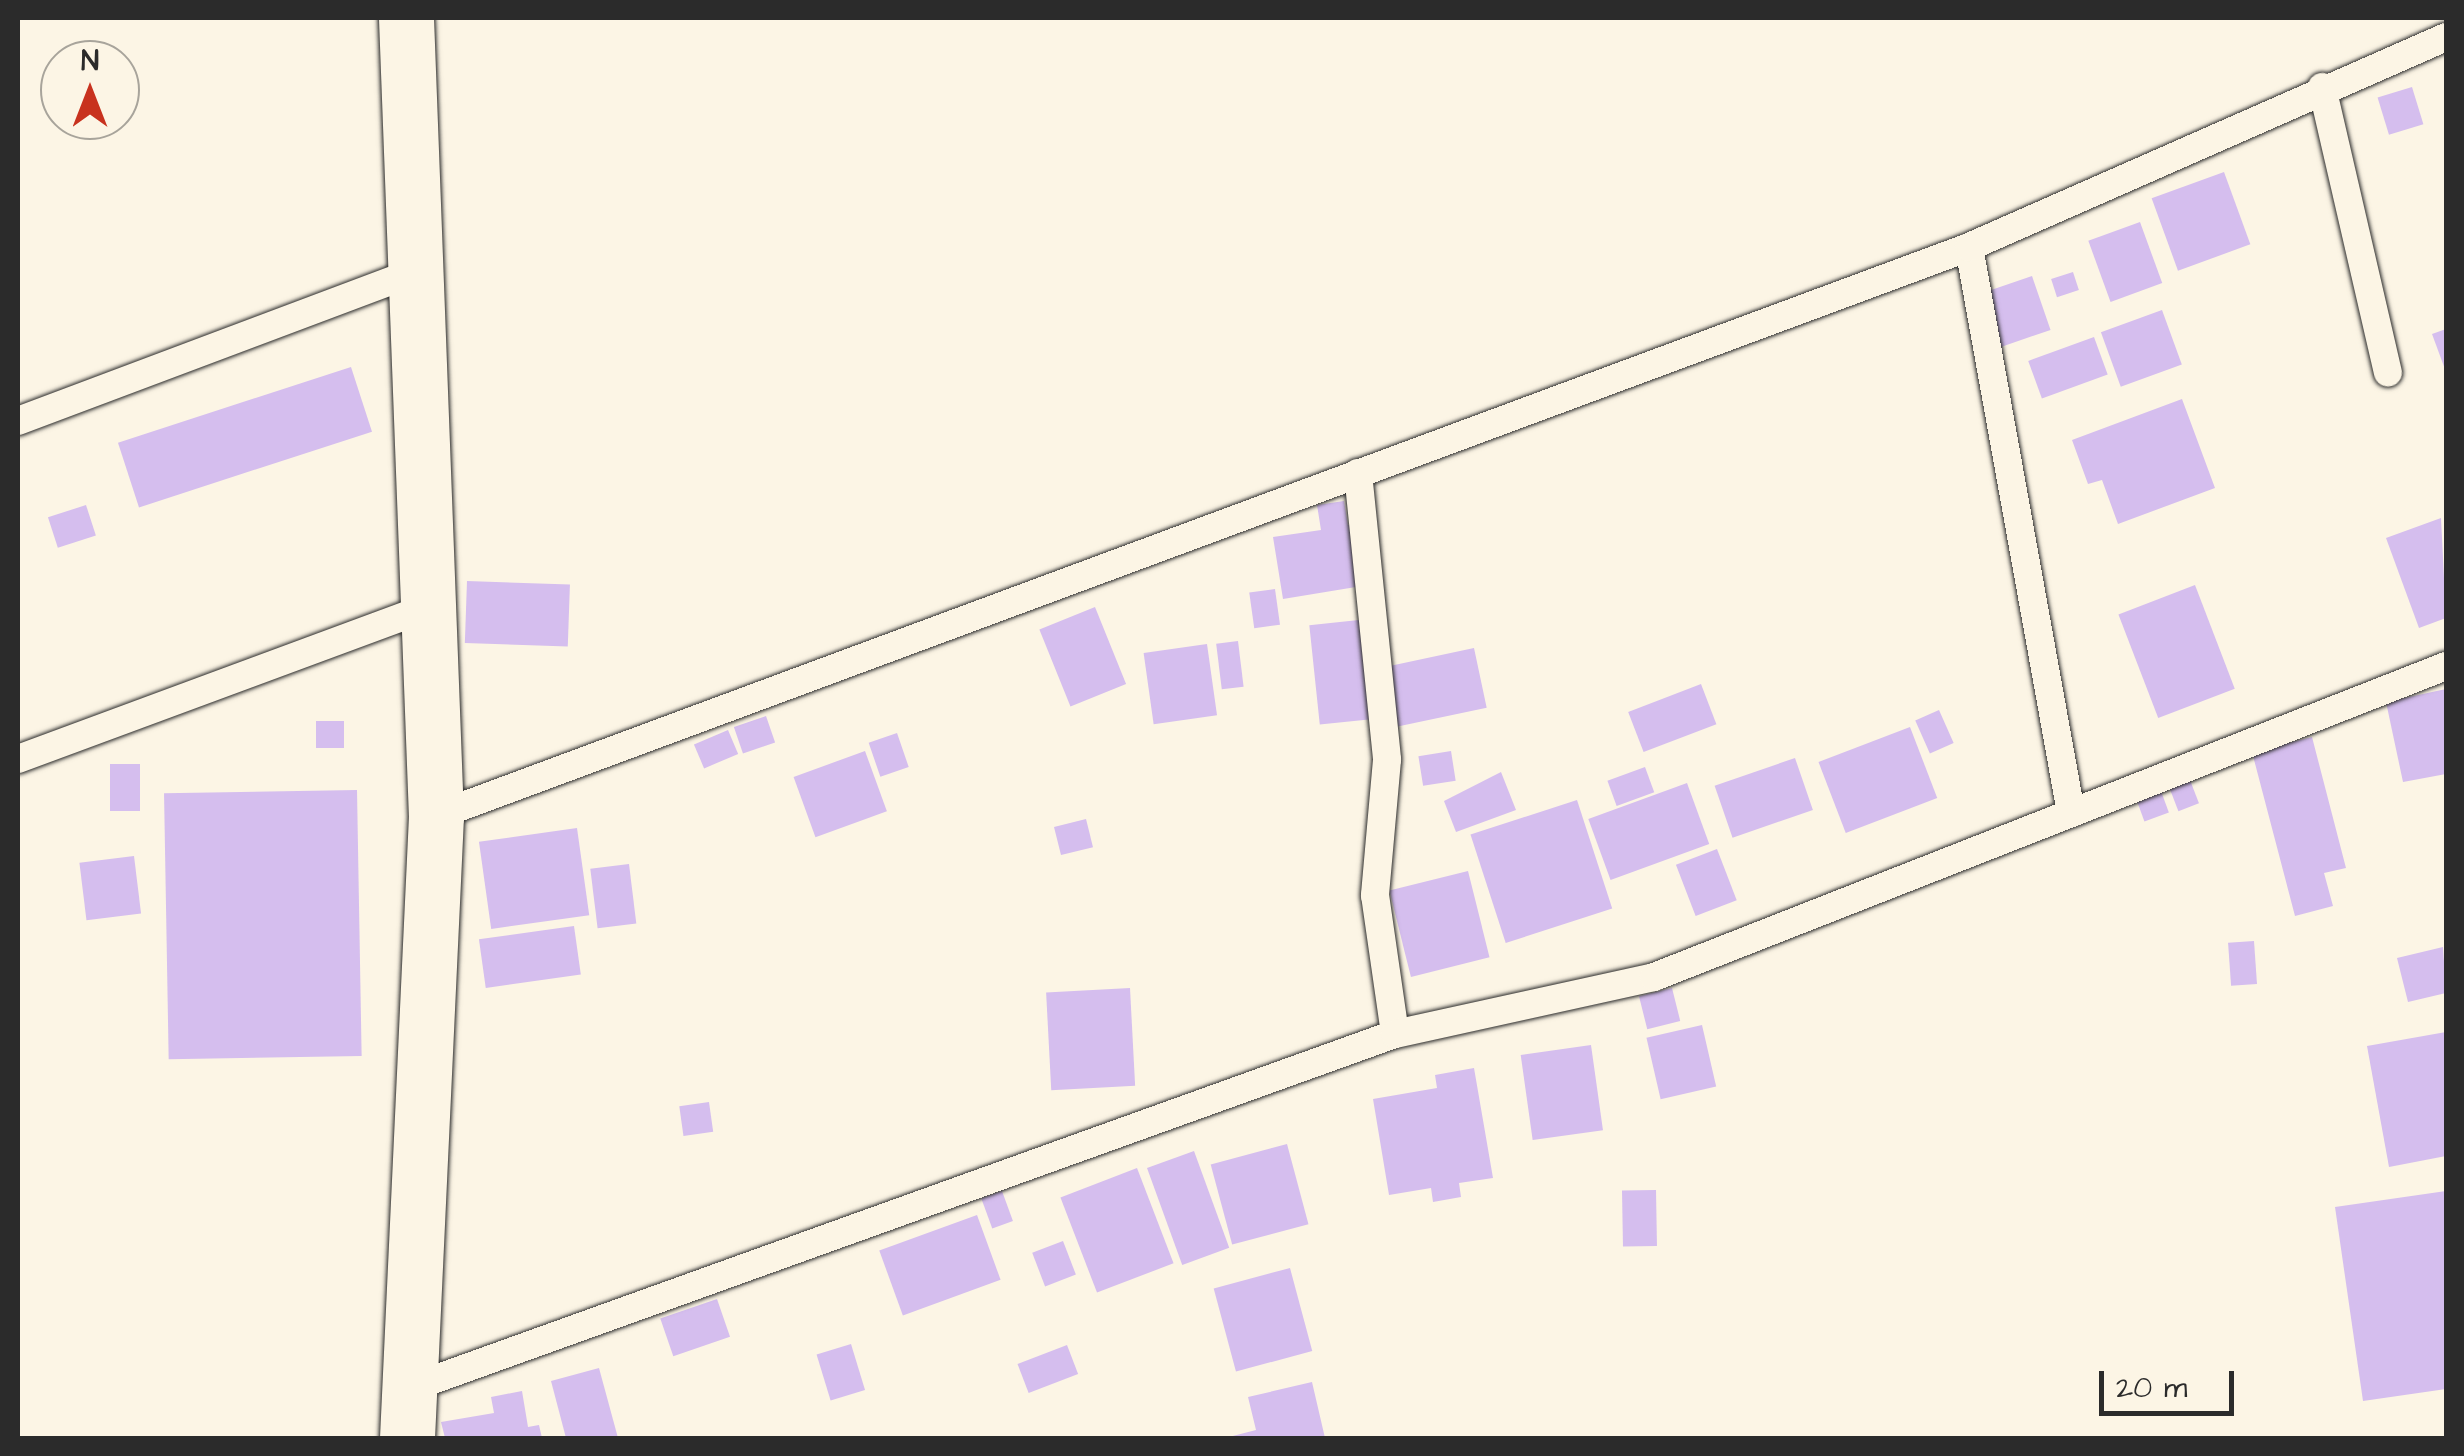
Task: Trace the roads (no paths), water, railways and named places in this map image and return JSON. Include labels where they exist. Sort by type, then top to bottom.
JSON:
[{"type":"street","points":[[406,18],[411,273],[434,605],[436,816],[406,1424]]},
{"type":"lane","points":[[436,816],[1968,248],[2322,87],[2446,37]]},
{"type":"lane","points":[[2322,87],[2388,372]]},
{"type":"lane","points":[[1968,248],[2071,813]]},
{"type":"lane","points":[[18,420],[411,273]]},
{"type":"lane","points":[[1358,473],[1388,760],[1375,895],[1394,1034]]},
{"type":"lane","points":[[18,759],[434,605]]},
{"type":"lane","points":[[406,1424],[1394,1034],[1654,977],[2446,666]]}]
